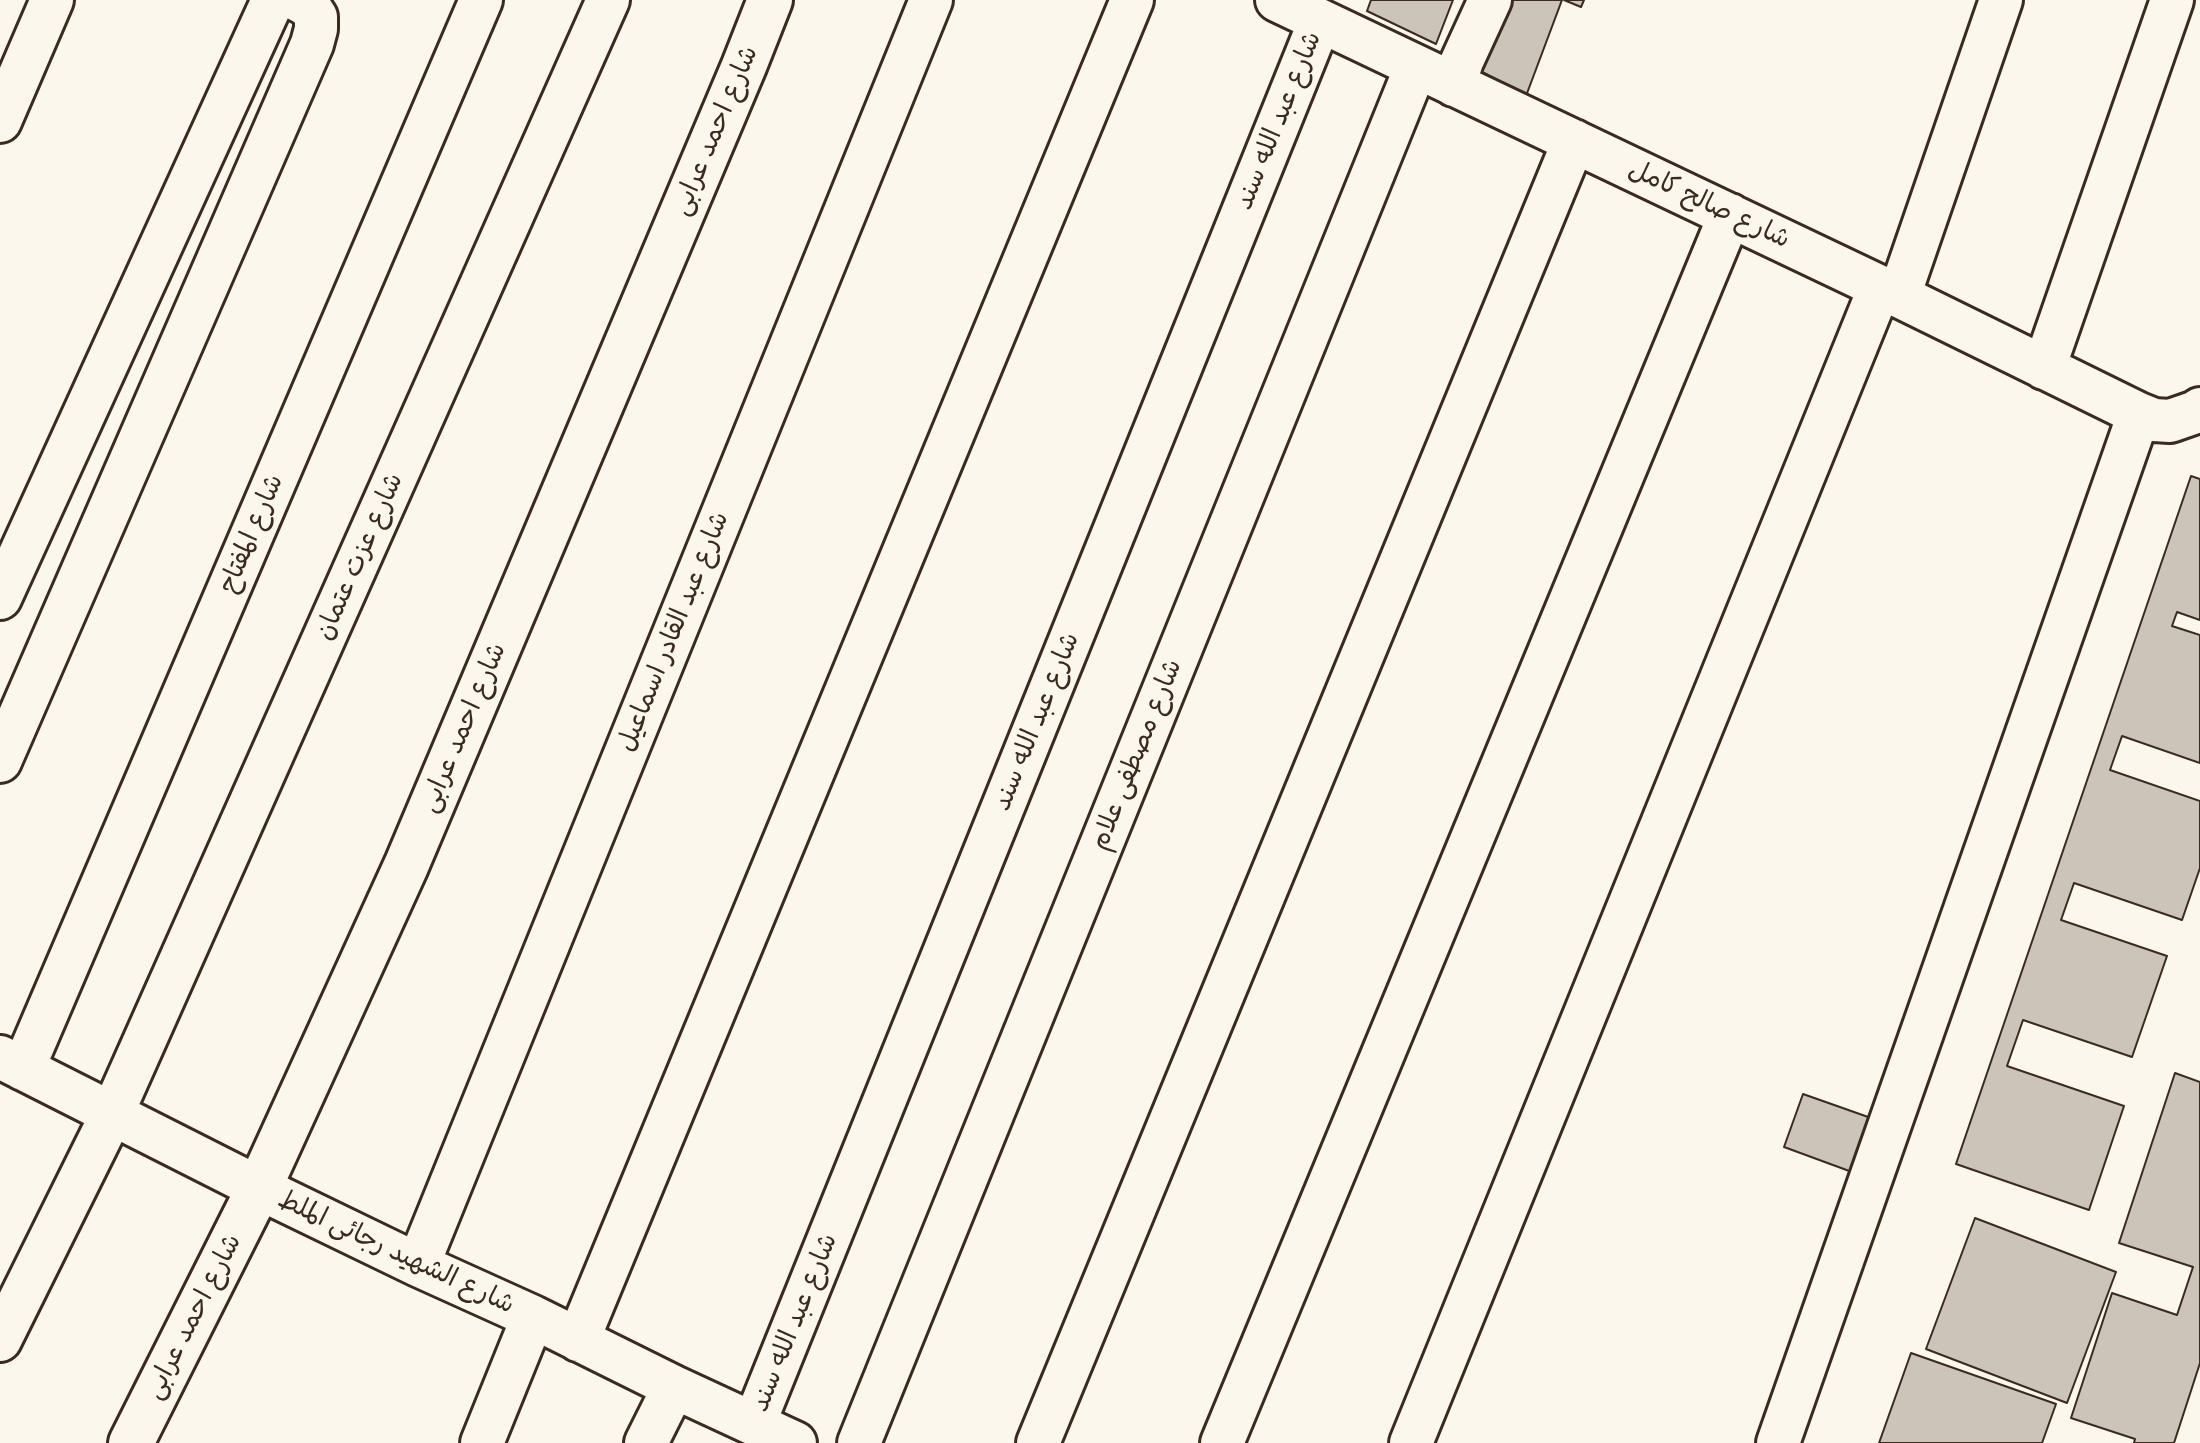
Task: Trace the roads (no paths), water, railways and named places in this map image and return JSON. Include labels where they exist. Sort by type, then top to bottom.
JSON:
[{"type":"street","points":[[0,598],[273,0]]},
{"type":"street","points":[[0,761],[312,44],[316,17],[309,6],[298,0]]},
{"type":"street","name":"شارع المفتاح","points":[[12,1063],[481,0]]},
{"type":"street","name":"شارع عزت عتمان","points":[[0,1340],[112,1114],[608,0]]},
{"type":"street","name":"شارع احمد عرابى","points":[[131,1443],[259,1188],[406,866],[770,0]]},
{"type":"street","name":"شارع عبد القادر اسماعيل","points":[[418,1265],[931,0]]},
{"type":"street","points":[[578,1340],[1132,0]]},
{"type":"street","name":"شارع صالح كامل","points":[[1277,0],[2139,414],[2154,420],[2170,421],[2200,409]]},
{"type":"street","points":[[1454,85],[1490,0]]},
{"type":"street","points":[[1411,1443],[1890,292],[2001,0]]},
{"type":"street","points":[[2044,368],[2172,0]]},
{"type":"street","points":[[0,121],[39,5]]},
{"type":"street","name":"شارع عبد الله سند","points":[[754,1424],[1320,21]]},
{"type":"street","name":"شارع مصطفى علام","points":[[859,1443],[1416,67]]},
{"type":"street","points":[[1038,1443],[1574,141]]},
{"type":"street","points":[[1222,1443],[1730,215]]},
{"type":"street","points":[[1778,1443],[2139,414]]},
{"type":"street","name":"شارع الشهيد رجائى الملط","points":[[12,1063],[259,1188],[795,1443]]},
{"type":"street","points":[[482,1443],[533,1317]]},
{"type":"street","points":[[646,1443],[674,1387]]}]
